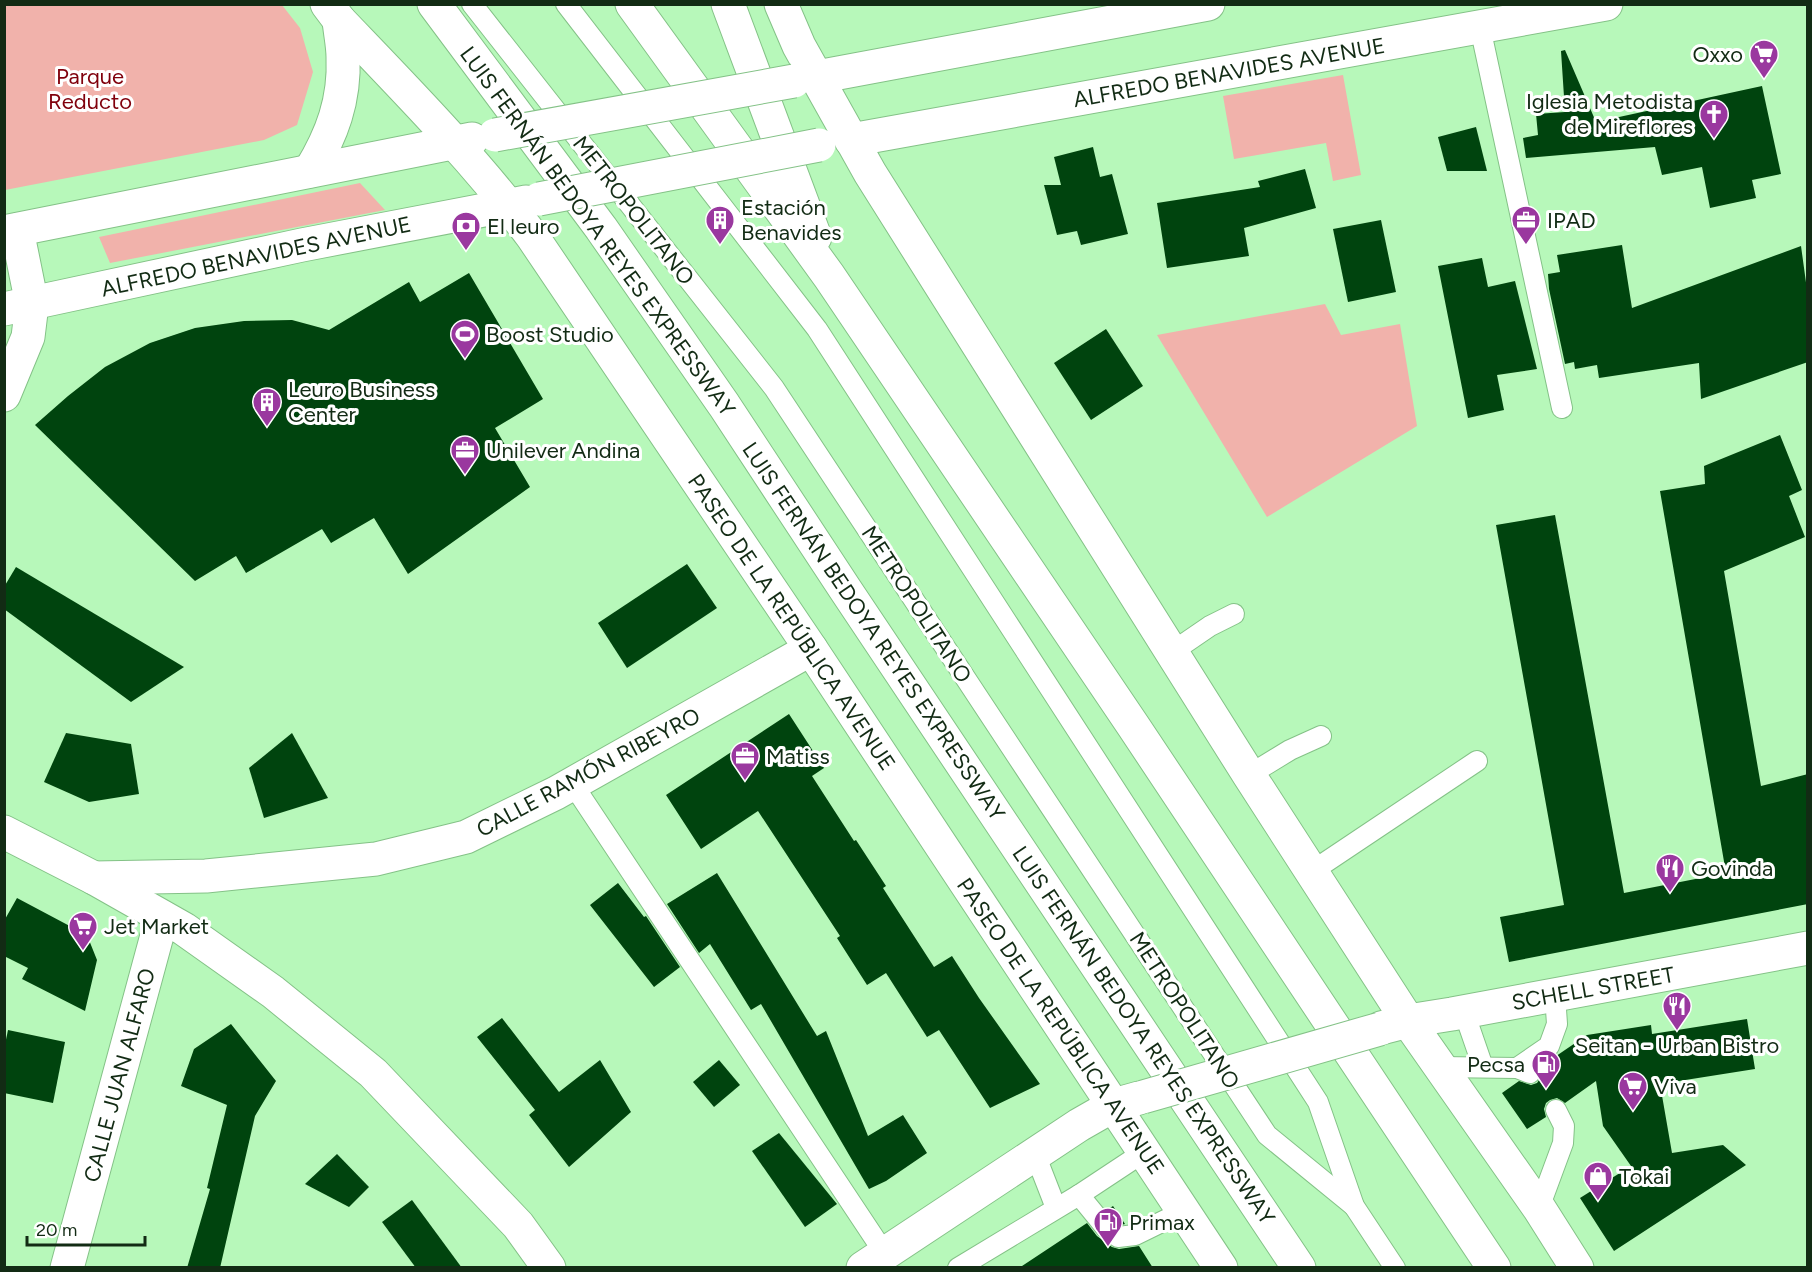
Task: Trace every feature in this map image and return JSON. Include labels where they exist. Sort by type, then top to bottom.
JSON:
[{"type":"main road","name":"LUIS FERNÁN BEDOYA REYES EXPRESSWAY","points":[[434,4],[601,228],[710,386],[1299,1268]]},
{"type":"main road","points":[[632,4],[829,276],[1141,737],[1494,1268]]},
{"type":"main road","points":[[728,4],[829,276]]},
{"type":"main road","points":[[781,4],[799,46],[805,79],[851,140],[1311,872],[1394,1025],[1439,1067],[1539,1208],[1577,1268]]},
{"type":"main road","points":[[4,394],[28,338],[18,307],[11,231],[495,135],[1208,4]]},
{"type":"main road","name":"ALFREDO BENAVIDES AVENUE","points":[[18,307],[302,245],[819,145],[1606,4]]},
{"type":"main road","points":[[310,171],[332,131],[341,94],[344,57],[333,12]]},
{"type":"main road","name":"PASEO DE LA REPÚBLICA AVENUE","points":[[333,12],[427,111],[454,143],[524,202],[532,236],[812,649],[1129,1101],[1144,1152],[1221,1268]]},
{"type":"main road","name":"CALLE RAMÓN RIBEYRO","points":[[4,832],[94,878],[206,876],[376,859],[466,837],[572,783],[812,649]]},
{"type":"main road","points":[[94,878],[184,929],[273,992],[373,1073],[518,1225],[549,1268]]},
{"type":"main road","name":"CALLE JUAN ALFARO","points":[[68,1268],[162,917]]},
{"type":"main road","name":"SCHELL STREET","points":[[874,1261],[1079,1125],[1129,1101],[1394,1025],[1808,948]]},
{"type":"lane","name":"METROPOLITANO","points":[[472,4],[774,388],[1267,1135],[1354,1206]]},
{"type":"lane","name":"METROPOLITANO","points":[[566,4],[817,329],[1318,1102],[1354,1206],[1395,1268]]},
{"type":"lane","points":[[1480,27],[1562,408]]},
{"type":"lane","points":[[1172,652],[1210,626],[1234,614]]},
{"type":"lane","points":[[1249,775],[1290,750],[1321,736]]},
{"type":"lane","points":[[1311,872],[1476,761]]},
{"type":"lane","points":[[572,783],[874,1261]]},
{"type":"lane","points":[[1439,1067],[1484,1067],[1524,1071],[1549,1046],[1557,1024],[1555,995]]},
{"type":"lane","points":[[1464,1012],[1484,1067]]},
{"type":"lane","points":[[1539,1208],[1563,1143],[1564,1126],[1556,1110]]},
{"type":"lane","points":[[958,1268],[1079,1196],[1144,1152]]},
{"type":"lane","points":[[1035,1154],[1056,1208]]},
{"type":"lane","points":[[1079,1196],[1106,1228],[1118,1237],[1135,1235],[1184,1211]]},
{"type":"green space","name":"Parque Reducto","points":[[5,4],[282,5],[300,28],[313,72],[297,125],[264,140],[5,190]]},
{"type":"green space","points":[[1343,75],[1361,175],[1333,181],[1326,143],[1234,159],[1223,96]]},
{"type":"green space","points":[[360,183],[385,210],[110,263],[99,237]]},
{"type":"green space","points":[[1325,304],[1341,335],[1400,324],[1417,426],[1267,517],[1157,335]]},
{"type":"building","name":"Iglesia Metodista de Mireflores","points":[[1565,50],[1596,122],[1762,86],[1781,174],[1752,180],[1756,198],[1710,208],[1702,167],[1662,175],[1655,147],[1526,158],[1523,138],[1538,135],[1536,114],[1565,112],[1561,51]]},
{"type":"building","points":[[1476,127],[1487,171],[1447,171],[1438,137]]},
{"type":"building","points":[[1093,147],[1100,177],[1112,174],[1128,234],[1081,245],[1077,231],[1057,235],[1044,185],[1061,185],[1054,157]]},
{"type":"building","points":[[1305,169],[1316,208],[1244,228],[1249,256],[1167,268],[1157,203],[1260,187],[1258,181]]},
{"type":"building","points":[[1381,220],[1396,292],[1348,302],[1333,229]]},
{"type":"building","points":[[1622,245],[1632,308],[1801,246],[1808,297],[1808,362],[1701,399],[1699,363],[1599,378],[1597,365],[1575,369],[1574,362],[1565,364],[1549,289],[1548,274],[1560,272],[1557,255]]},
{"type":"building","points":[[1482,258],[1488,287],[1515,281],[1537,369],[1497,375],[1504,410],[1468,418],[1438,266]]},
{"type":"building","name":"Leuro Business Center","points":[[469,273],[543,399],[495,428],[530,487],[408,574],[374,518],[331,543],[322,529],[246,573],[236,556],[195,581],[35,425],[105,367],[150,343],[195,328],[244,321],[292,320],[329,330],[409,282],[420,302]]},
{"type":"building","points":[[1106,329],[1143,386],[1091,420],[1054,363]]},
{"type":"building","points":[[1780,435],[1802,490],[1789,496],[1805,537],[1724,571],[1761,786],[1808,774],[1808,904],[1509,962],[1500,917],[1564,905],[1496,525],[1555,515],[1624,893],[1726,873],[1660,491],[1705,484],[1704,466]]},
{"type":"building","points":[[687,564],[717,608],[627,668],[598,623]]},
{"type":"building","points":[[16,567],[184,667],[131,702],[4,609],[4,587]]},
{"type":"building","points":[[789,714],[824,768],[812,776],[886,886],[883,888],[934,967],[952,956],[1040,1084],[990,1108],[939,1030],[927,1037],[886,973],[867,985],[837,938],[840,936],[758,811],[701,849],[666,795]]},
{"type":"building","points":[[66,733],[131,744],[139,794],[89,802],[44,782]]},
{"type":"building","points":[[292,733],[328,798],[264,818],[249,768]]},
{"type":"building","points":[[717,873],[817,1036],[826,1031],[868,1136],[903,1115],[927,1153],[886,1181],[869,1189],[761,1004],[751,1010],[710,944],[699,953],[667,904]]},
{"type":"building","points":[[618,883],[644,917],[646,916],[680,967],[654,987],[590,905]]},
{"type":"building","points":[[17,898],[81,932],[89,940],[97,960],[85,1011],[22,979],[28,968],[4,956],[4,921]]},
{"type":"building","points":[[502,1018],[559,1092],[600,1060],[631,1112],[569,1167],[529,1115],[535,1110],[477,1037]]},
{"type":"building","points":[[1747,1019],[1755,1069],[1660,1084],[1672,1153],[1723,1145],[1746,1165],[1614,1251],[1580,1198],[1631,1166],[1603,1126],[1596,1081],[1565,1103],[1557,1098],[1550,1100],[1544,1109],[1546,1117],[1527,1129],[1502,1093],[1519,1081],[1531,1085],[1537,1083],[1541,1077],[1540,1067],[1587,1035],[1651,1025],[1652,1034]]},
{"type":"building","points":[[231,1024],[276,1081],[255,1116],[220,1268],[187,1268],[210,1189],[207,1188],[227,1105],[181,1086],[194,1049]]},
{"type":"building","points":[[8,1030],[65,1042],[53,1103],[4,1093],[4,1049]]},
{"type":"building","points":[[719,1060],[740,1085],[714,1107],[693,1082]]},
{"type":"building","points":[[779,1133],[837,1204],[805,1227],[752,1151]]},
{"type":"building","points":[[337,1154],[369,1187],[349,1207],[305,1184]]},
{"type":"building","points":[[412,1200],[462,1268],[416,1268],[382,1222]]},
{"type":"building","points":[[1113,1206],[1125,1224],[1121,1225],[1107,1210]]},
{"type":"building","points":[[1087,1223],[1097,1236],[1112,1247],[1119,1249],[1139,1246],[1153,1268],[1019,1268]]},
{"type":"place","name":"Oxxo","points":[[1764,80]]},
{"type":"place","name":"Iglesia Metodista de Mireflores","points":[[1714,140]]},
{"type":"place","name":"Estación Benavides","points":[[720,246]]},
{"type":"place","name":"IPAD","points":[[1526,246]]},
{"type":"place","name":"El leuro","points":[[466,252]]},
{"type":"place","name":"Boost Studio","points":[[465,360]]},
{"type":"place","name":"Leuro Business Center","points":[[267,428]]},
{"type":"place","name":"Unilever Andina","points":[[465,476]]},
{"type":"place","name":"Matiss","points":[[745,782]]},
{"type":"place","name":"Govinda","points":[[1670,894]]},
{"type":"place","name":"Jet Market","points":[[83,952]]},
{"type":"place","name":"Seitan - Urban Bistro","points":[[1677,1032]]},
{"type":"place","name":"Pecsa","points":[[1546,1090]]},
{"type":"place","name":"Viva","points":[[1633,1112]]},
{"type":"place","name":"Tokai","points":[[1598,1202]]},
{"type":"place","name":"Primax","points":[[1108,1248]]}]
